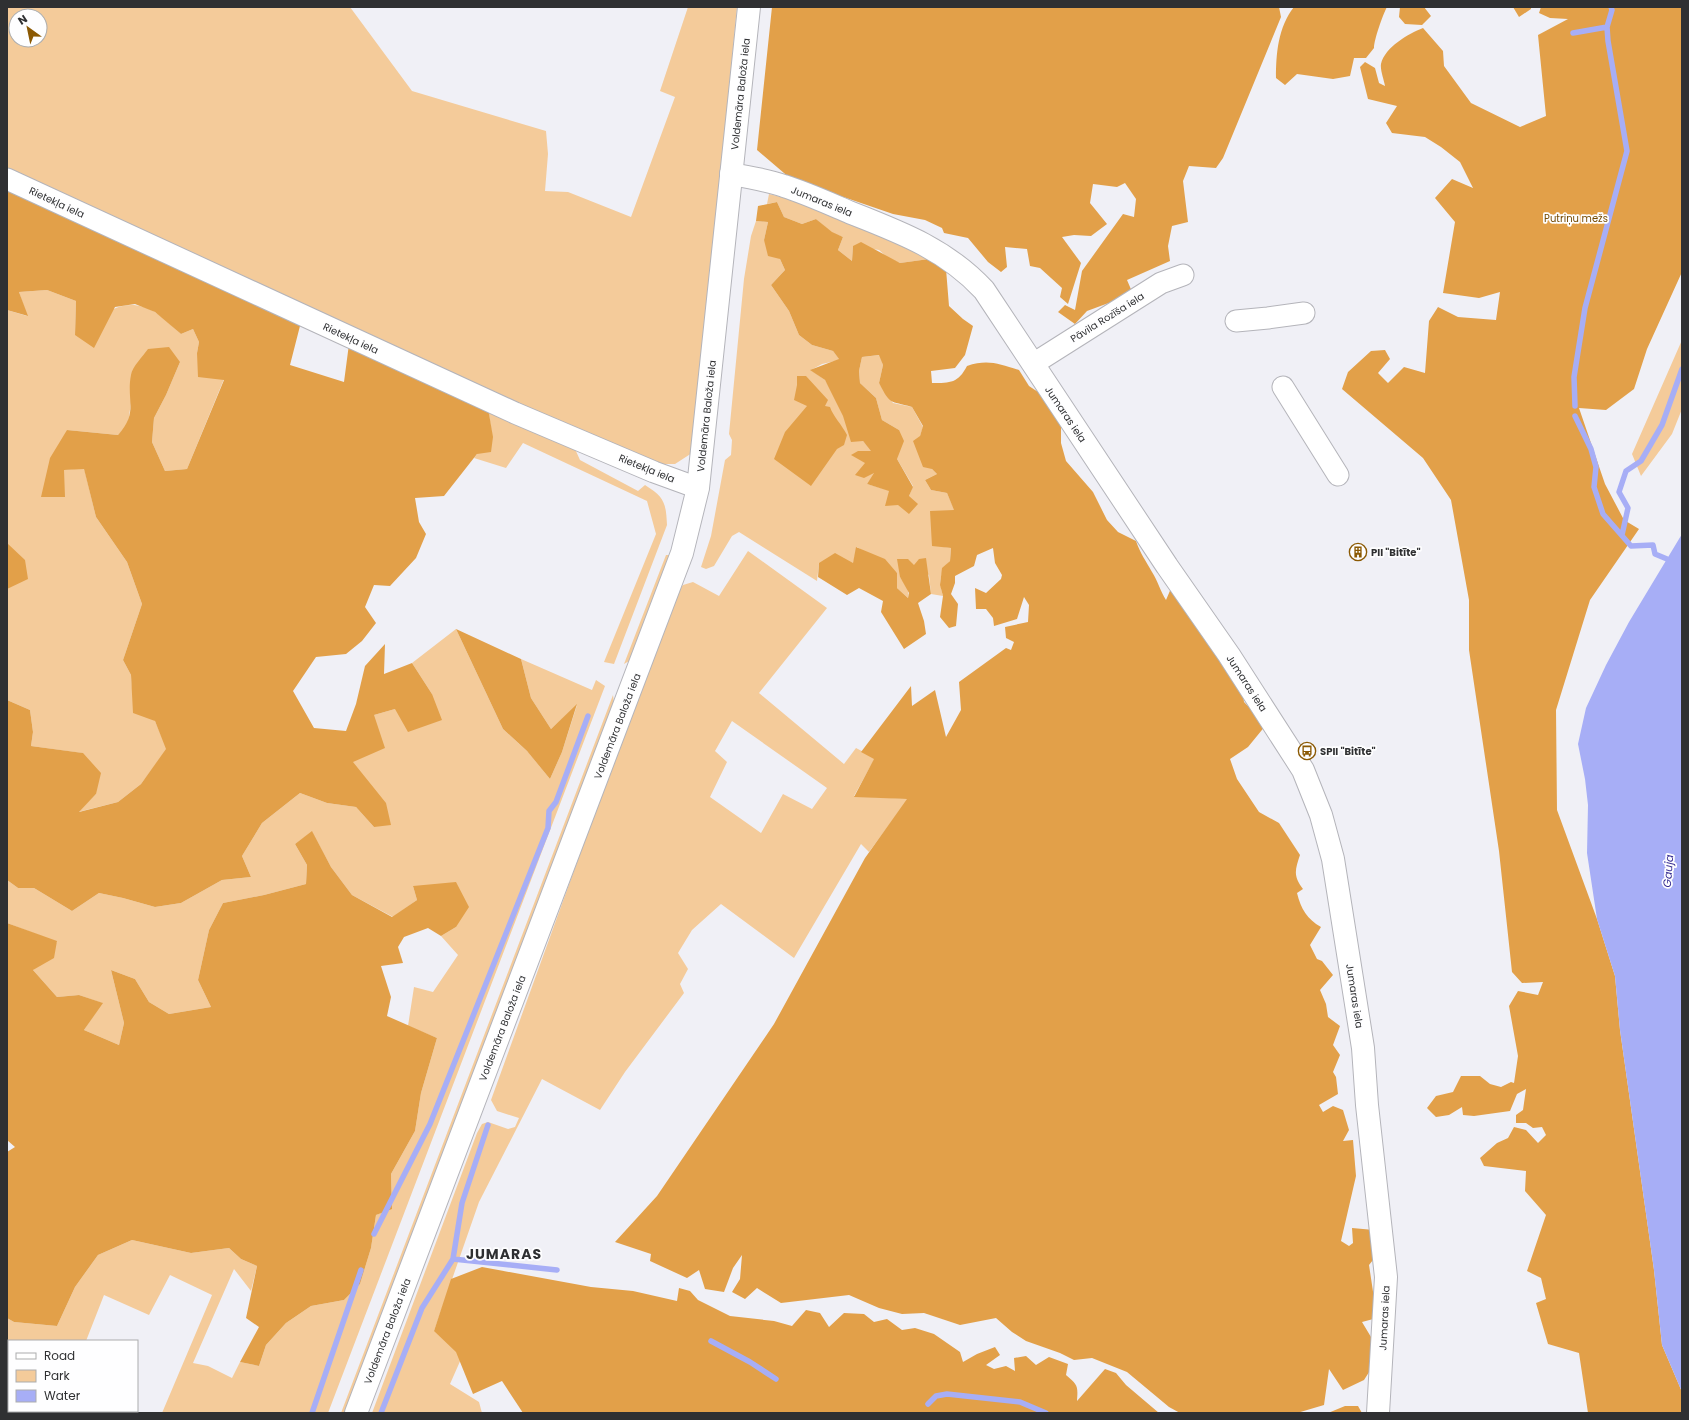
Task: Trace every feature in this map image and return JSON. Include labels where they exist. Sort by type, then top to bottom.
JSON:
[{"type":"street","name":"Voldemāra Baloža iela","points":[[356,1413],[682,553],[698,488],[749,7]]},
{"type":"street","name":"Jumaras iela","points":[[731,174],[764,180],[785,186],[922,242],[966,271],[984,290],[1167,566],[1229,655],[1303,770],[1321,815],[1333,859],[1363,1048],[1367,1105],[1386,1278],[1378,1413]]},
{"type":"street","name":"Rietekļa iela","points":[[7,179],[515,413],[654,472],[698,488]]},
{"type":"street","name":"Pāvila Rozīša iela","points":[[1033,364],[1162,283],[1183,275]]},
{"type":"street","points":[[1236,321],[1304,313]]},
{"type":"street","points":[[1282,387],[1338,475]]},
{"type":"green space","points":[[7,7],[350,7],[412,91],[546,131],[548,154],[545,191],[568,192],[631,217],[675,97],[660,91],[688,7],[737,7],[696,428],[692,453],[675,464],[660,464],[520,405],[7,171]]},
{"type":"green space","points":[[772,7],[1279,7],[1281,17],[1223,158],[1216,168],[1189,166],[1183,181],[1188,222],[1172,226],[1168,246],[1170,261],[1127,280],[1133,294],[1087,311],[1075,324],[1058,312],[1065,305],[1075,310],[1082,271],[1123,214],[1134,217],[1136,199],[1125,183],[1117,187],[1093,184],[1090,203],[1107,224],[1091,236],[1074,235],[1062,237],[1081,263],[1068,304],[1060,297],[1062,288],[1040,268],[1030,266],[1027,249],[1005,247],[1007,267],[1001,272],[988,262],[968,238],[944,233],[942,228],[925,220],[893,214],[791,179],[757,150]]},
{"type":"green space","points":[[1294,7],[1387,7],[1375,39],[1374,48],[1366,58],[1354,58],[1350,76],[1333,79],[1297,74],[1285,85],[1276,78],[1277,50],[1284,23]]},
{"type":"green space","points":[[1400,7],[1424,7],[1431,16],[1422,25],[1405,24],[1399,17]]},
{"type":"green space","points":[[1513,7],[1531,7],[1531,9],[1519,17]]},
{"type":"green space","name":"Putriņu mežs","points":[[1541,7],[1611,7],[1612,10],[1615,7],[1682,7],[1682,272],[1647,349],[1634,389],[1606,410],[1579,408],[1605,484],[1624,520],[1639,529],[1590,600],[1556,710],[1557,810],[1597,919],[1615,976],[1620,1030],[1654,1270],[1662,1345],[1682,1392],[1682,1413],[1588,1413],[1579,1353],[1548,1344],[1536,1303],[1546,1299],[1541,1278],[1527,1271],[1546,1215],[1525,1191],[1526,1171],[1484,1166],[1480,1158],[1497,1143],[1508,1138],[1514,1127],[1526,1130],[1538,1143],[1546,1135],[1542,1127],[1533,1128],[1526,1123],[1516,1123],[1516,1115],[1523,1110],[1526,1089],[1517,1094],[1510,1111],[1474,1116],[1463,1115],[1462,1107],[1449,1115],[1436,1117],[1427,1108],[1436,1096],[1453,1092],[1461,1076],[1480,1076],[1490,1084],[1501,1087],[1511,1082],[1514,1083],[1518,1056],[1509,1006],[1518,991],[1538,995],[1543,982],[1522,983],[1512,972],[1499,851],[1469,650],[1469,600],[1451,500],[1423,458],[1342,389],[1348,372],[1371,351],[1385,350],[1390,359],[1378,373],[1388,383],[1404,367],[1425,373],[1429,321],[1438,307],[1458,317],[1496,320],[1500,292],[1479,298],[1443,293],[1455,222],[1435,198],[1452,179],[1473,188],[1460,162],[1441,147],[1425,137],[1392,133],[1386,123],[1397,106],[1368,99],[1360,67],[1365,62],[1375,68],[1379,83],[1385,86],[1381,66],[1383,58],[1398,42],[1423,28],[1443,51],[1444,66],[1471,103],[1520,127],[1546,116],[1538,35],[1568,19],[1550,18],[1539,13]]},
{"type":"green space","points":[[7,186],[301,322],[290,365],[344,382],[349,344],[488,408],[493,437],[491,452],[477,454],[444,496],[415,498],[419,522],[426,534],[416,558],[390,586],[374,585],[365,607],[376,623],[362,641],[346,654],[316,657],[293,691],[314,728],[346,731],[356,704],[365,666],[385,644],[384,674],[412,663],[432,694],[442,720],[408,732],[395,709],[374,715],[385,748],[353,762],[386,803],[391,825],[374,827],[356,807],[327,803],[300,793],[262,823],[242,856],[251,877],[222,880],[181,903],[155,907],[99,893],[72,911],[34,888],[18,888],[7,880],[7,700],[30,710],[33,732],[31,746],[83,753],[101,773],[96,794],[79,812],[118,802],[141,784],[166,749],[155,721],[133,713],[131,675],[123,660],[142,604],[127,562],[96,517],[84,469],[64,470],[65,497],[41,497],[50,458],[67,430],[118,435],[124,427],[130,412],[130,384],[133,369],[148,349],[169,347],[180,362],[154,418],[152,442],[165,471],[187,469],[224,380],[198,377],[197,353],[199,342],[193,329],[181,334],[155,312],[135,304],[115,307],[94,348],[75,335],[76,301],[47,290],[19,292],[28,316],[7,310]]},
{"type":"green space","points":[[769,194],[793,200],[897,242],[929,259],[900,263],[888,258],[879,250],[853,246],[852,261],[838,250],[843,237],[832,233],[816,219],[802,224],[784,217],[777,202],[767,204]]},
{"type":"green space","points":[[777,202],[784,217],[802,224],[816,219],[832,232],[843,237],[838,250],[852,261],[853,246],[861,242],[900,263],[929,259],[946,269],[949,306],[973,326],[965,355],[955,368],[931,371],[932,383],[953,381],[964,372],[967,366],[981,363],[993,363],[1019,370],[1029,386],[1047,398],[1061,426],[1061,443],[1066,461],[1093,492],[1107,520],[1118,532],[1136,541],[1166,600],[1172,586],[1242,688],[1244,702],[1266,725],[1248,747],[1230,759],[1237,779],[1259,812],[1279,823],[1300,855],[1296,876],[1303,889],[1297,893],[1300,904],[1305,913],[1312,921],[1321,927],[1310,945],[1317,959],[1322,961],[1333,975],[1320,990],[1326,1004],[1328,1017],[1340,1026],[1333,1045],[1340,1055],[1333,1072],[1336,1077],[1338,1094],[1319,1105],[1323,1112],[1333,1106],[1343,1110],[1349,1130],[1343,1141],[1353,1140],[1356,1176],[1341,1241],[1349,1246],[1353,1243],[1352,1228],[1374,1230],[1377,1255],[1369,1265],[1377,1318],[1362,1322],[1374,1342],[1371,1369],[1364,1380],[1343,1390],[1329,1369],[1324,1405],[1297,1413],[1180,1413],[1169,1407],[1127,1372],[1092,1358],[1074,1360],[1060,1353],[1026,1341],[1012,1332],[996,1318],[960,1325],[924,1313],[902,1314],[879,1308],[849,1295],[781,1303],[757,1288],[745,1299],[732,1292],[740,1279],[742,1255],[733,1268],[724,1292],[705,1289],[699,1270],[687,1278],[650,1261],[651,1254],[615,1242],[657,1196],[774,1024],[865,858],[907,799],[854,797],[874,759],[861,752],[911,686],[912,706],[935,690],[946,737],[961,710],[959,682],[1006,648],[1011,650],[1014,642],[1006,638],[1005,627],[1028,622],[1029,605],[1024,597],[1017,619],[994,626],[993,618],[986,609],[976,609],[975,588],[986,593],[1001,579],[1002,575],[995,563],[993,548],[977,555],[974,566],[955,576],[955,583],[951,594],[958,604],[956,626],[949,628],[940,617],[943,596],[940,585],[942,568],[950,561],[951,548],[932,546],[930,511],[954,510],[947,493],[931,490],[925,480],[937,474],[932,469],[923,467],[913,441],[920,436],[923,426],[912,407],[891,401],[886,395],[879,383],[883,365],[879,355],[862,357],[859,371],[860,383],[876,398],[882,420],[899,430],[904,441],[897,459],[913,487],[909,496],[918,504],[909,514],[898,505],[885,506],[889,491],[867,484],[874,473],[864,478],[855,475],[865,463],[851,455],[858,451],[871,451],[863,441],[851,442],[843,416],[825,380],[810,370],[839,359],[833,351],[812,345],[799,335],[789,311],[771,285],[785,270],[780,259],[768,256],[764,240],[768,222],[756,221],[758,206]]},
{"type":"green space","points":[[756,221],[768,222],[764,240],[780,259],[785,270],[771,285],[789,311],[799,335],[812,345],[833,351],[840,360],[822,364],[811,370],[825,380],[863,441],[872,451],[875,473],[867,484],[909,496],[913,486],[897,459],[899,430],[882,420],[876,398],[860,383],[859,371],[862,357],[880,355],[883,365],[879,383],[893,403],[912,407],[923,427],[920,436],[932,469],[937,474],[925,480],[931,490],[947,493],[955,511],[930,511],[944,547],[951,548],[950,561],[946,565],[941,578],[943,596],[931,594],[929,575],[914,565],[900,577],[908,590],[908,598],[897,588],[897,573],[857,547],[853,564],[819,563],[817,581],[739,532],[732,536],[714,566],[706,569],[701,567],[711,536],[725,460],[731,455],[732,440],[729,434],[744,279],[751,236]]},
{"type":"green space","points":[[47,290],[76,301],[75,335],[112,310],[122,306],[132,305],[143,307],[155,312],[181,334],[193,329],[199,342],[197,353],[224,379],[187,469],[165,471],[152,442],[154,418],[180,362],[131,402],[128,424],[118,435],[67,430],[64,470],[84,468],[96,517],[127,562],[142,604],[123,660],[131,675],[132,688],[155,721],[167,749],[141,784],[118,802],[78,812],[96,794],[82,753],[31,746],[33,732],[30,710],[7,700],[7,310],[27,316],[19,292]]},
{"type":"green space","points":[[1682,340],[1682,409],[1672,434],[1641,476],[1632,454]]},
{"type":"green space","points":[[797,376],[806,376],[828,400],[825,406],[830,407],[847,435],[844,445],[837,449],[811,486],[774,459],[785,432],[807,406],[794,400]]},
{"type":"green space","points":[[488,408],[575,449],[580,460],[638,491],[645,485],[660,497],[665,505],[667,525],[614,664],[604,662],[656,534],[647,501],[523,443],[506,468],[474,458],[492,435]]},
{"type":"green space","points":[[7,543],[25,560],[28,579],[7,589]]},
{"type":"green space","points":[[856,547],[885,559],[897,573],[897,588],[908,598],[909,593],[900,577],[897,559],[908,559],[914,565],[919,559],[926,558],[931,594],[918,603],[924,621],[926,634],[904,649],[881,612],[883,601],[859,588],[847,595],[818,577],[819,563],[835,553],[853,563]]},
{"type":"green space","points":[[748,551],[827,608],[759,693],[844,764],[856,748],[875,758],[854,796],[908,799],[869,852],[861,844],[794,958],[721,904],[692,930],[678,953],[688,969],[680,984],[684,993],[625,1072],[600,1110],[542,1079],[479,1202],[434,1331],[484,1307],[450,1384],[479,1402],[482,1413],[372,1413],[477,1133],[482,1124],[488,1122],[508,1129],[515,1127],[519,1118],[497,1111],[491,1100],[588,832],[679,590],[683,585],[693,582],[719,596]],"holes":[[[732,721],[827,788],[812,809],[783,794],[761,833],[710,797],[727,762],[715,751]]]},
{"type":"green space","points":[[666,555],[670,555],[629,661],[624,664]]},
{"type":"green space","points":[[456,629],[503,729],[528,752],[550,779],[562,752],[577,705],[551,729],[531,698],[521,659],[592,690],[596,680],[605,686],[328,1413],[162,1413],[212,1295],[170,1275],[149,1315],[104,1295],[86,1340],[8,1340],[8,1412],[58,1412],[7,1413],[7,1318],[14,1322],[57,1326],[75,1287],[98,1255],[132,1240],[191,1253],[229,1248],[241,1259],[257,1266],[251,1291],[234,1269],[193,1363],[208,1366],[232,1378],[240,1362],[259,1366],[266,1345],[286,1323],[311,1306],[344,1300],[360,1284],[371,1248],[376,1215],[392,1208],[391,1174],[415,1131],[421,1093],[437,1038],[408,1026],[414,987],[433,992],[458,955],[441,936],[456,927],[413,886],[417,900],[393,917],[352,895],[331,867],[312,832],[295,844],[307,865],[306,884],[264,895],[223,903],[209,930],[198,980],[211,1007],[169,1014],[149,1002],[135,979],[111,970],[124,1023],[119,1045],[84,1030],[102,1003],[79,995],[57,997],[33,970],[57,942],[7,923],[7,880],[18,888],[34,888],[72,911],[99,893],[155,907],[181,903],[222,880],[251,877],[242,856],[262,823],[300,793],[327,803],[356,807],[374,827],[366,781],[352,762],[374,715],[395,709],[432,694],[412,663]]},
{"type":"green space","points":[[456,629],[521,659],[531,698],[551,729],[577,704],[562,752],[550,779],[527,751],[503,729]]},
{"type":"green space","points":[[613,695],[614,703],[346,1413],[341,1413]]},
{"type":"green space","points":[[312,831],[331,867],[352,895],[392,917],[417,900],[413,886],[456,882],[469,907],[456,927],[441,936],[428,928],[404,937],[398,947],[403,963],[381,966],[391,997],[387,1016],[437,1038],[421,1093],[415,1131],[391,1174],[392,1209],[376,1215],[371,1248],[360,1284],[344,1300],[311,1306],[286,1323],[266,1345],[259,1366],[240,1362],[259,1327],[246,1318],[257,1266],[241,1259],[229,1248],[191,1253],[132,1240],[98,1255],[75,1287],[57,1326],[14,1322],[7,1318],[7,1152],[15,1147],[7,1140],[7,923],[57,941],[54,958],[33,970],[57,997],[79,995],[103,1003],[84,1030],[119,1045],[124,1023],[111,970],[135,979],[149,1002],[169,1014],[211,1007],[198,980],[209,930],[223,903],[264,895],[306,884],[307,865],[295,844]]},
{"type":"green space","points":[[482,1267],[591,1287],[633,1291],[677,1301],[679,1288],[690,1291],[698,1300],[730,1316],[774,1321],[792,1326],[806,1310],[820,1313],[829,1327],[844,1313],[864,1314],[874,1322],[887,1319],[902,1330],[915,1328],[934,1334],[960,1352],[963,1362],[977,1354],[995,1347],[1000,1355],[986,1365],[994,1369],[1006,1366],[1015,1371],[1014,1358],[1026,1356],[1036,1365],[1049,1357],[1068,1364],[1066,1375],[1076,1386],[1077,1401],[1105,1369],[1116,1373],[1126,1385],[1159,1413],[523,1413],[502,1381],[473,1394],[456,1352],[434,1331],[451,1279]]},
{"type":"green space","points":[[1345,1406],[1358,1406],[1362,1413],[1328,1413]]},
{"type":"water","name":"Gauja","points":[[1682,534],[1682,1392],[1662,1345],[1654,1270],[1620,1030],[1615,976],[1597,919],[1587,853],[1588,805],[1585,779],[1578,744],[1586,708],[1606,665],[1629,622]]},
{"type":"waterway","points":[[1575,406],[1574,377],[1585,308],[1627,151],[1608,41],[1607,27],[1612,10],[1611,7]]},
{"type":"waterway","points":[[1573,33],[1607,27]]},
{"type":"waterway","points":[[1622,535],[1628,508],[1619,492],[1626,471],[1641,461],[1662,425],[1682,369]]},
{"type":"waterway","points":[[1575,416],[1591,449],[1596,467],[1594,487],[1603,514],[1631,546],[1653,545],[1655,554],[1667,559]]},
{"type":"waterway","points":[[374,1234],[430,1124],[548,828],[549,811],[556,802],[588,716]]},
{"type":"waterway","points":[[381,1413],[422,1308],[453,1259],[462,1203],[488,1125]]},
{"type":"waterway","points":[[453,1259],[557,1270]]},
{"type":"waterway","points":[[312,1413],[361,1270]]},
{"type":"waterway","points":[[711,1341],[750,1362],[776,1379]]},
{"type":"waterway","points":[[928,1404],[936,1396],[947,1394],[1020,1402],[1046,1413]]},
{"type":"place","name":"PII \"Bitīte\"","points":[[1358,552]]},
{"type":"place","name":"SPII \"Bitīte\"","points":[[1307,751]]},
{"type":"district","name":"JUMARAS","points":[[504,1254]]}]
